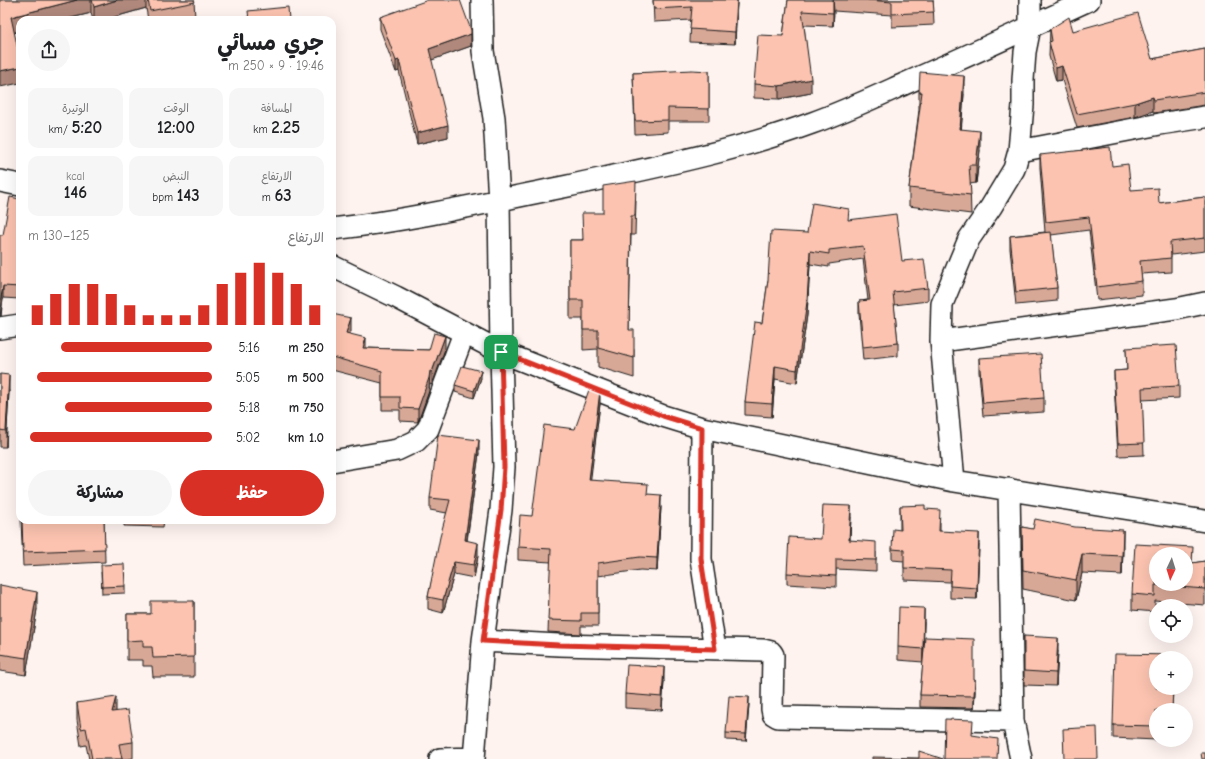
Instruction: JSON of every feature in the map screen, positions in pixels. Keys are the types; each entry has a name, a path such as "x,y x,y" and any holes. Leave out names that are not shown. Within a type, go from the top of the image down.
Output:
{"street":[{"path":"440,759 474,758 483,641 502,503 504,467 499,200 494,118 483,51 482,0"},
{"path":"954,481 941,341 942,304 968,238 991,207 1014,169 1019,151 1023,105 1024,52 1030,27 1030,0"},
{"path":"336,229 378,224 499,200 675,163 746,144 811,123 963,58 1089,0"},
{"path":"1019,151 1160,124 1205,117"},
{"path":"0,181 16,184"},
{"path":"336,268 396,297 501,352 656,413 702,428 954,481 1205,521"},
{"path":"941,341 1176,309 1205,303"},
{"path":"0,328 16,326"},
{"path":"336,460 397,450 416,441 428,429 464,333"},
{"path":"702,428 701,559 715,649"},
{"path":"1009,489 1014,721 1021,759"},
{"path":"483,641 559,645 763,650 771,652 773,655 772,709 773,714 778,717 1014,721"}],"building":[{"path":"0,0 77,0 11,17 16,40 16,68 0,71"},
{"path":"92,0 117,0 94,7"},
{"path":"148,0 194,0 195,2 150,11"},
{"path":"428,0 460,0 471,30 471,34 429,49 448,125 417,133 399,60 396,61 380,17"},
{"path":"653,0 737,0 735,32 690,29 692,7 654,9"},
{"path":"788,0 833,0 833,13 802,11 811,79 779,86 754,84 758,35 783,36"},
{"path":"868,0 933,0 934,12 892,14 892,2"},
{"path":"288,7 289,16 249,16 248,11"},
{"path":"1138,13 1152,59 1205,49 1205,92 1154,100 1153,97 1135,103 1077,114 1062,66 1056,68 1049,42 1052,41 1050,29 1069,17 1073,31"},
{"path":"692,70 709,71 709,109 668,108 668,120 635,121 633,73"},
{"path":"920,72 964,76 960,129 980,131 976,165 969,165 971,195 909,188 922,92 919,92"},
{"path":"1110,147 1112,166 1128,164 1131,190 1158,188 1159,203 1205,197 1205,238 1170,242 1171,258 1140,261 1142,281 1097,287 1089,217 1046,222 1040,155"},
{"path":"636,181 635,216 631,216 629,330 634,330 634,358 598,348 598,330 583,330 583,300 570,300 570,240 583,240 582,213 603,213 603,186"},
{"path":"10,197 16,198 16,287 3,286 0,304 0,235 3,235"},
{"path":"812,203 849,209 848,220 896,214 902,261 924,259 928,288 893,292 898,343 863,347 859,301 870,300 863,246 829,250 829,254 810,251 807,302 797,370 775,366 772,404 745,402 755,322 762,323 768,280 771,231 807,233"},
{"path":"1051,232 1057,288 1016,292 1010,236"},
{"path":"336,315 351,318 346,333 366,338 363,348 429,350 434,333 445,336 432,372 430,371 418,409 400,408 400,397 382,397 382,371 336,358"},
{"path":"1176,345 1179,386 1142,388 1144,443 1118,444 1114,371 1127,370 1126,348"},
{"path":"1041,354 1044,398 983,403 979,358"},
{"path":"462,366 481,371 474,391 455,385"},
{"path":"0,374 9,375 6,431 0,430"},
{"path":"590,387 600,391 589,480 648,484 647,494 661,495 657,558 640,557 598,563 598,613 581,613 581,621 548,620 551,549 518,547 520,515 532,516 544,425 575,429"},
{"path":"438,435 479,440 465,540 478,543 474,565 454,562 443,600 428,597 440,537 450,500 430,498"},
{"path":"823,505 851,506 849,540 876,542 876,560 836,559 836,576 787,573 789,537 821,539"},
{"path":"925,505 925,509 940,510 939,531 979,533 977,588 950,586 951,570 904,568 904,550 892,549 893,529 901,530 900,506"},
{"path":"1035,519 1075,527 1123,530 1122,556 1082,554 1076,580 1023,570 1022,527 1033,529"},
{"path":"22,524 104,524 105,549 23,552"},
{"path":"1135,544 1193,547 1149,547 1149,591 1155,591 1155,596 1132,594"},
{"path":"1205,561 1205,589 1193,588 1193,563"},
{"path":"124,564 125,586 102,587 101,565"},
{"path":"0,585 37,592 26,658 0,654"},
{"path":"151,601 194,601 194,657 153,658 152,647 143,647 143,640 127,641 127,614 151,614"},
{"path":"899,607 924,608 923,649 898,647"},
{"path":"1024,636 1058,638 1056,673 1024,671"},
{"path":"925,637 974,639 974,696 920,695"},
{"path":"1115,654 1149,655 1149,695 1173,695 1172,703 1149,703 1149,726 1113,725"},
{"path":"627,665 664,667 662,697 625,694"},
{"path":"729,696 749,697 746,734 726,733"},
{"path":"116,697 112,712 128,710 133,742 119,744 122,759 92,759 86,728 81,729 77,703"},
{"path":"945,719 973,720 972,735 998,739 997,759 944,759"},
{"path":"1097,727 1098,759 1064,759 1063,729"},
{"path":"919,751 943,759 872,759 872,757 919,758"},
{"path":"1201,753 1205,753 1205,759 1202,759"}],"route":[{"path":"501,352 663,416 702,428 701,559 715,649 559,645 483,641 501,510 504,467 501,352"}]}
